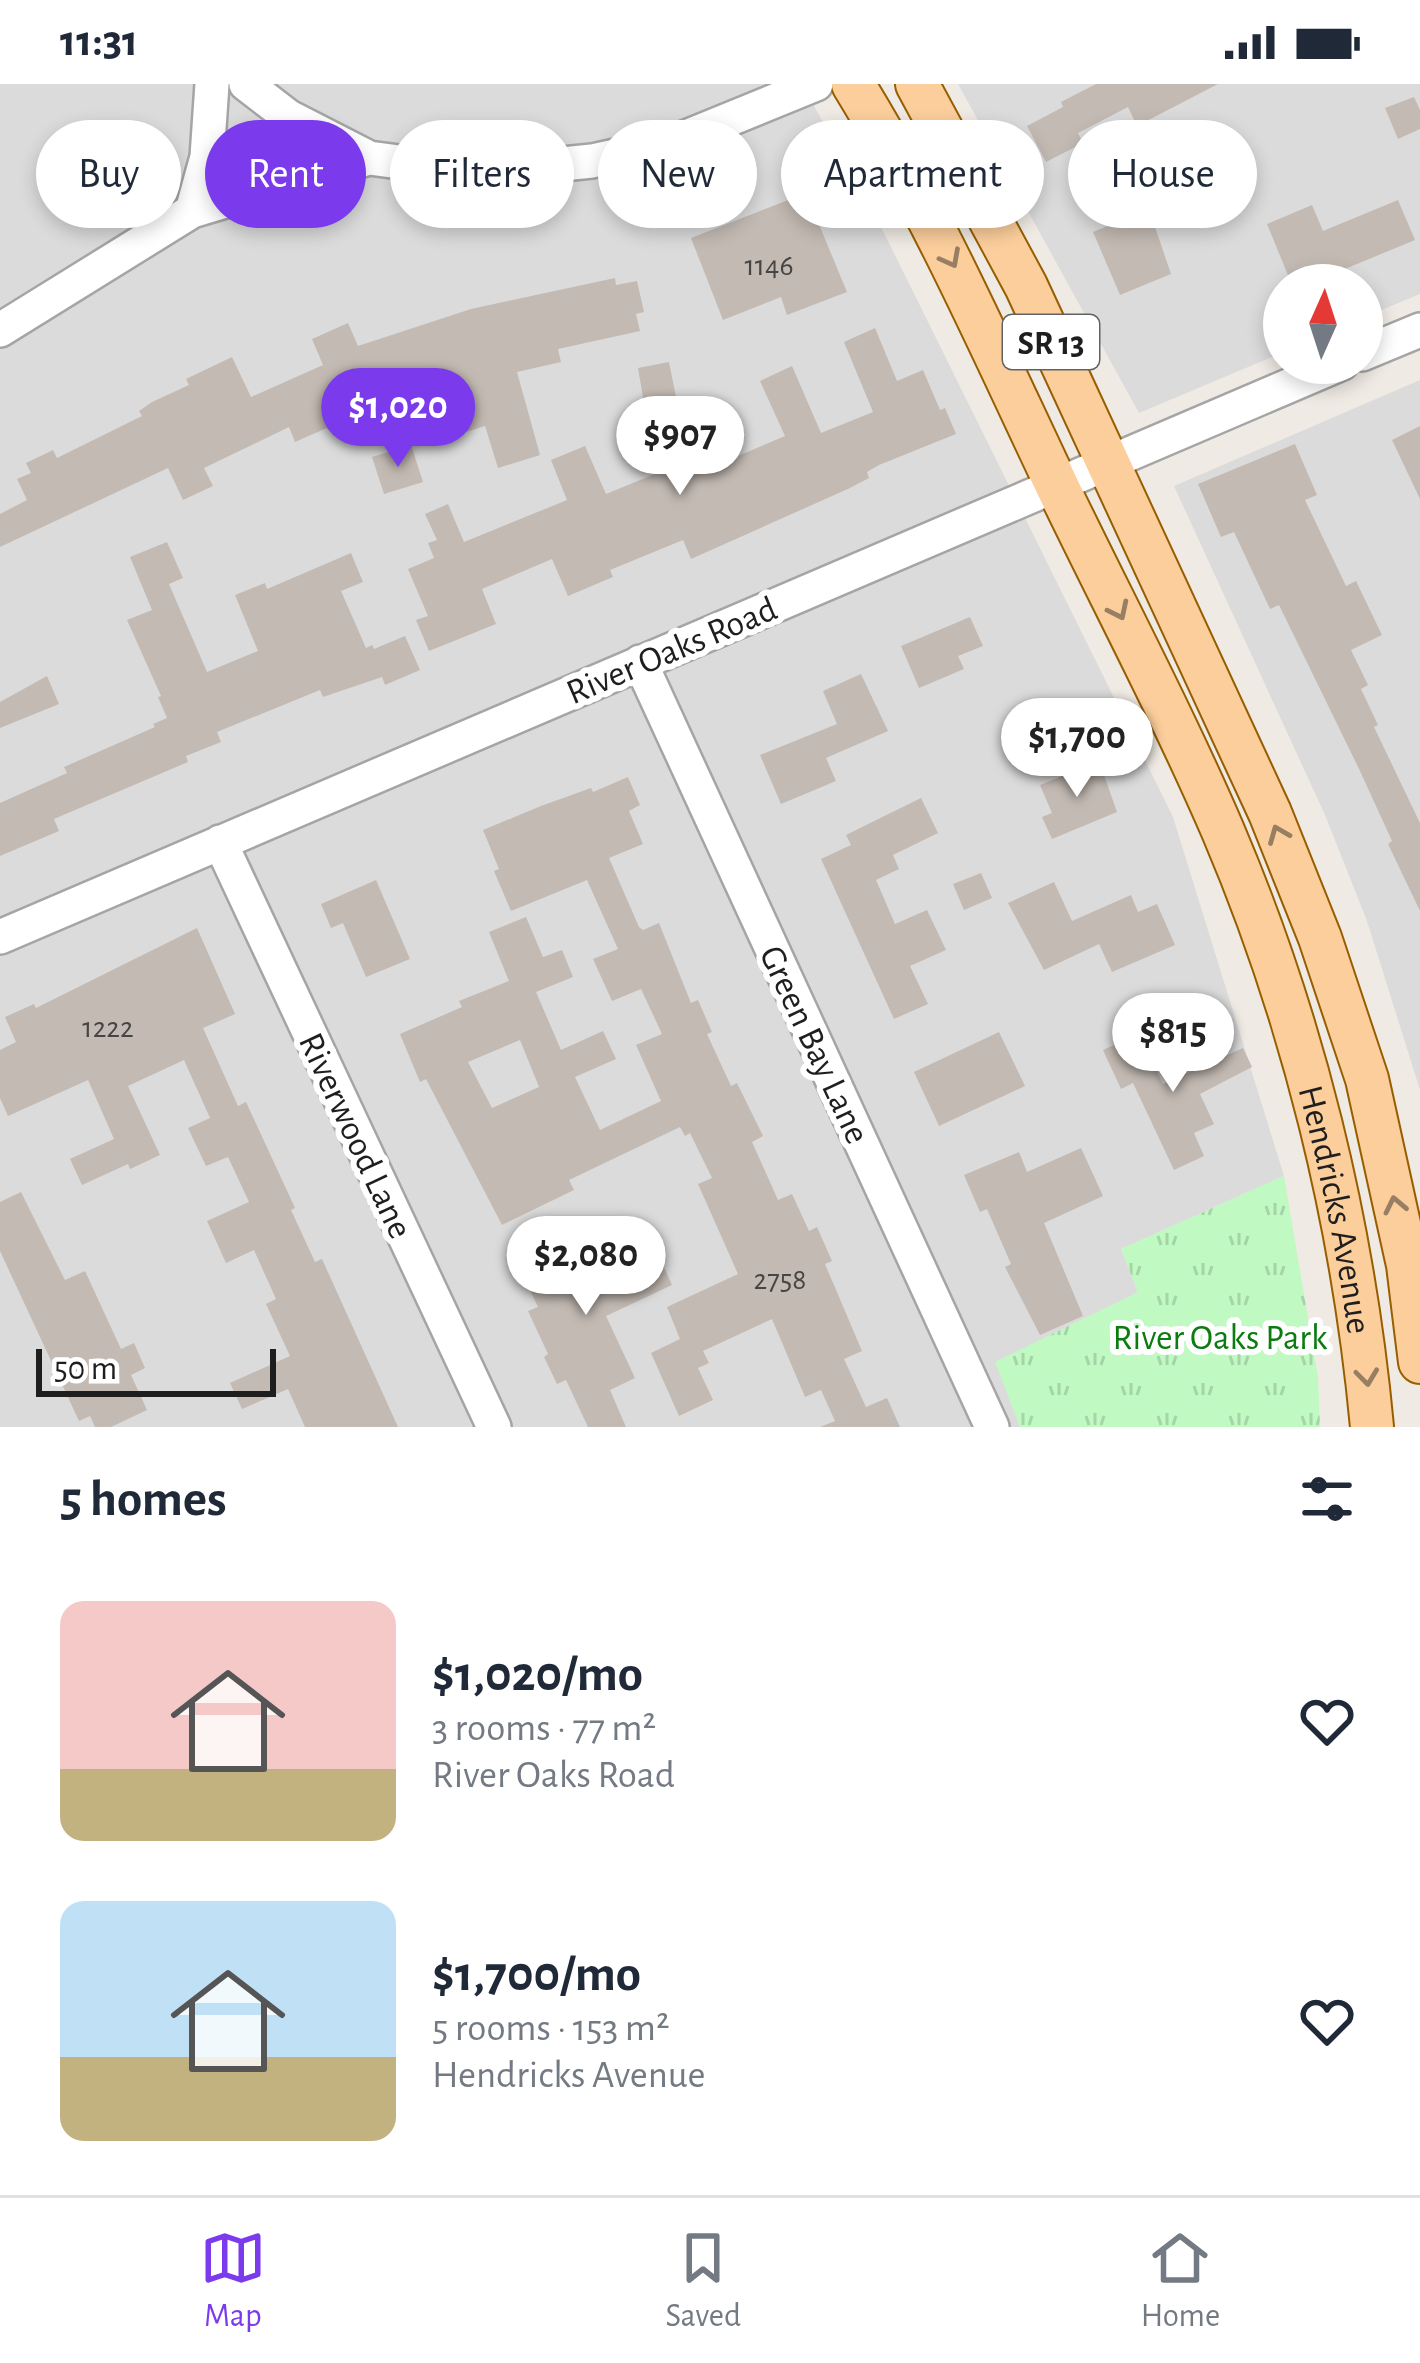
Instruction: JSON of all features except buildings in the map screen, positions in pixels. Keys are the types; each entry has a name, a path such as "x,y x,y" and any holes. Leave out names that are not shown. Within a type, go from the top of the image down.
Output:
{"main road":[{"name":"Hendricks Avenue","path":"853,84 974,302 1223,832 1274,965 1315,1101 1353,1274 1372,1427"},
{"name":"Hendricks Avenue","path":"916,84 1025,286 1270,813 1320,938 1367,1079 1408,1265 1420,1362"}],"street":[{"path":"192,211 207,157 212,84"},
{"path":"246,84 289,117 369,158 437,167 524,168 592,161 669,144 816,84"},
{"path":"0,330 192,211 369,158"},
{"path":"1383,345 1420,330"},
{"name":"River Oaks Road","path":"0,937 1293,384"},
{"name":"Green Bay Lane","path":"640,662 992,1427"},
{"name":"Riverwood Lane","path":"220,842 494,1427"}],"shaded area":[{"path":"0,84 802,84 822,120 781,120 781,228 881,228 885,235 1173,817 1284,1176 1121,1249 1138,1292 996,1362 1020,1427 0,1427"},
{"path":"958,84 1420,84 1420,294 1383,309 1383,264 1263,264 1263,361 1139,413 1037,228 1044,228 1044,120 978,120"},
{"path":"1420,380 1420,1090 1367,921 1325,815 1174,486"}],"green space":[{"name":"River Oaks Park","path":"1284,1176 1318,1377 1320,1427 1020,1427 995,1362 1138,1292 1121,1249"}]}
